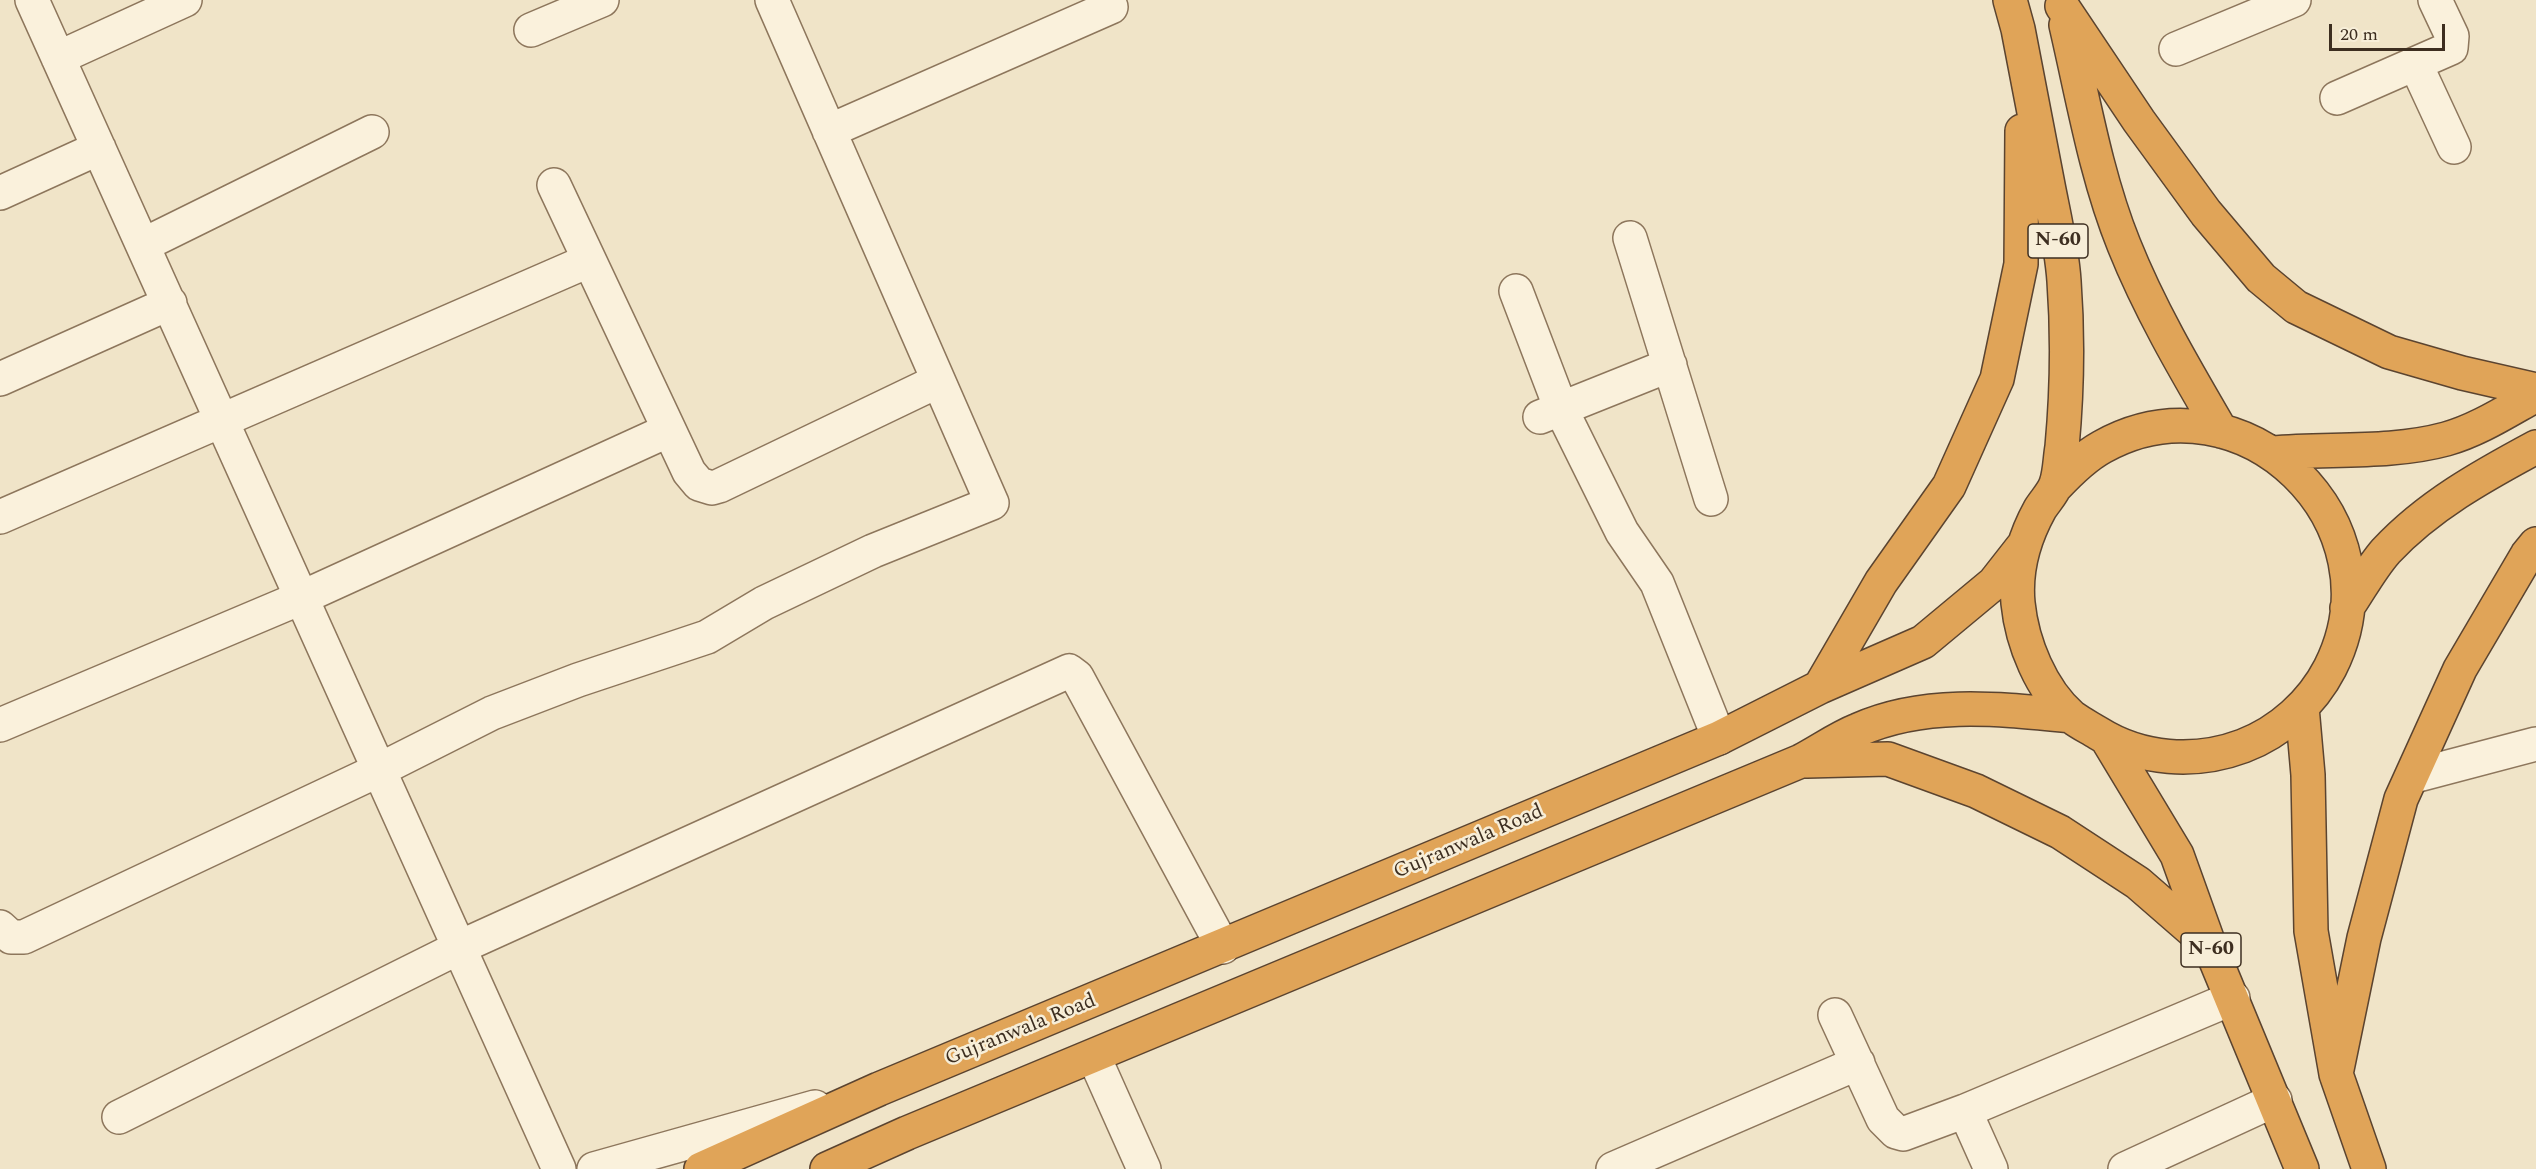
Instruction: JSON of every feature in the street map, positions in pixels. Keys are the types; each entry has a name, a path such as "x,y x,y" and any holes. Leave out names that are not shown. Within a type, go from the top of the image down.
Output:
{"highway":[{"path":"2062,3 2206,213 2261,278 2296,307 2389,352 2536,392"},
{"name":"N-60","path":"2062,3 2105,184 2124,245 2179,358 2221,431"},
{"path":"1820,687 1881,582 1949,486 1997,379 2021,264 2022,146 2014,15"},
{"name":"N-60","path":"2014,15 2064,280 2065,399 2056,486"},
{"path":"2272,453 2402,445 2445,439 2482,425 2536,392"},
{"path":"2170,428 2221,431 2256,443 2272,453 2311,487 2337,532 2348,582 2345,626 2325,678 2302,707 2287,721 2251,743 2210,755 2168,757 2136,750 2107,738 2071,716 2045,683 2031,657 2022,629 2018,601 2019,572 2032,523 2056,486 2078,464 2103,447 2131,435 2170,428"},
{"path":"2347,608 2385,553 2421,518 2477,478 2536,447"},
{"name":"Gujranwala Road","path":"701,1169 879,1089 1719,738 1820,687 1923,642 1994,583 2025,544"},
{"path":"2336,1074 2364,938 2401,799 2414,776 2460,669 2527,555 2536,544"},
{"path":"2302,707 2307,775 2311,931 2336,1074 2369,1169"},
{"path":"827,1169 907,1133 1802,761 1858,730 1903,715 1942,709 2007,710 2071,716"},
{"name":"N-60","path":"2107,738 2177,855 2209,944 2302,1169"},
{"path":"1802,761 1888,759 1976,791 2060,832 2109,864 2138,884 2209,944"}],"street":[{"path":"32,0 381,769 559,1169"},
{"path":"58,58 185,0"},
{"path":"531,30 602,0"},
{"path":"0,927 11,937 24,937 381,769 492,713 579,680 707,637 764,603 873,551 992,503 772,0"},
{"path":"2176,49 2294,0"},
{"path":"2337,98 2448,50 2453,44 2452,36 2435,0"},
{"path":"829,130 1111,7"},
{"path":"2416,65 2454,147"},
{"path":"143,245 372,132"},
{"path":"0,193 99,148"},
{"path":"554,185 667,431 693,479 712,488 938,381"},
{"path":"1630,238 1711,499"},
{"path":"0,517 588,261"},
{"path":"1516,291 1550,412 1622,532 1658,583 1719,738"},
{"path":"0,379 170,303"},
{"path":"1550,412 1670,365"},
{"path":"0,725 303,597 667,431"},
{"path":"119,1117 460,947 1069,671 1077,677 1223,947"},
{"path":"2414,776 2536,744"},
{"path":"1835,1015 1883,1119 1896,1132 1915,1131 2233,998"},
{"path":"1094,1057 1144,1169"},
{"path":"1614,1169 1857,1063"},
{"name":"Gujranwala Road","path":"594,1169 879,1089"},
{"path":"2125,1169 2275,1100"},
{"path":"1965,1111 1991,1169"},
{"path":"858,1169 907,1133"}]}
